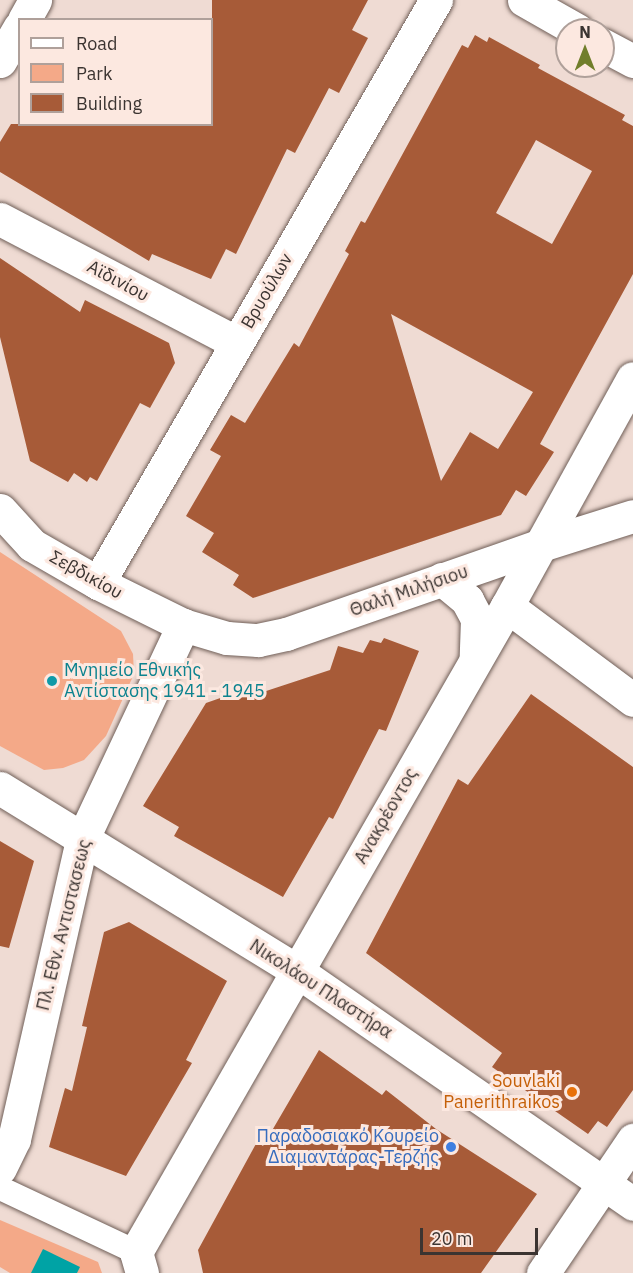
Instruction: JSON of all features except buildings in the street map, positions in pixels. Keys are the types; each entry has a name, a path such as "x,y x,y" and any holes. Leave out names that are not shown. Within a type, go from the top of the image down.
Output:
{"street":[{"path":"25,18 35,0"},
{"name":"Βρυούλων","path":"98,583 436,0"},
{"path":"524,0 556,18"},
{"path":"0,61 18,30"},
{"path":"615,51 633,61"},
{"name":"Αϊδινίου","path":"0,219 237,343"},
{"name":"Ανακρέοντος","path":"139,1263 297,971 507,606 633,378"},
{"name":"Σεβδικίου","path":"0,510 32,544 98,583 183,625"},
{"name":"Θαλή Μιλήσιου","path":"183,625 227,638 258,640 286,634 541,544 633,516"},
{"path":"442,579 467,600 477,619 476,657"},
{"path":"507,606 633,700"},
{"name":"Πλ. Εθν. Αντιστασεως","path":"0,1168 14,1139 82,840 183,625"},
{"name":"Νικολάου Πλαστήρα","path":"0,788 297,971 633,1204"},
{"path":"543,1273 633,1140"},
{"path":"0,1188 139,1263"}],"green space":[{"path":"0,552 121,631 133,654 134,674 106,736 84,760 63,768 44,770 0,746"},
{"path":"0,1220 98,1262 102,1273 10,1273 0,1267"}],"water":[{"path":"43,1249 80,1267 77,1273 31,1273"}],"place":[{"name":"Μνημείο Εθνικής Αντίστασης 1941 - 1945","path":"52,681"},
{"name":"Souvlaki Panerithraikos","path":"572,1092"},
{"name":"Παραδοσιακό Κουρείο Διαμαντάρας-Τερζής","path":"451,1147"}]}
